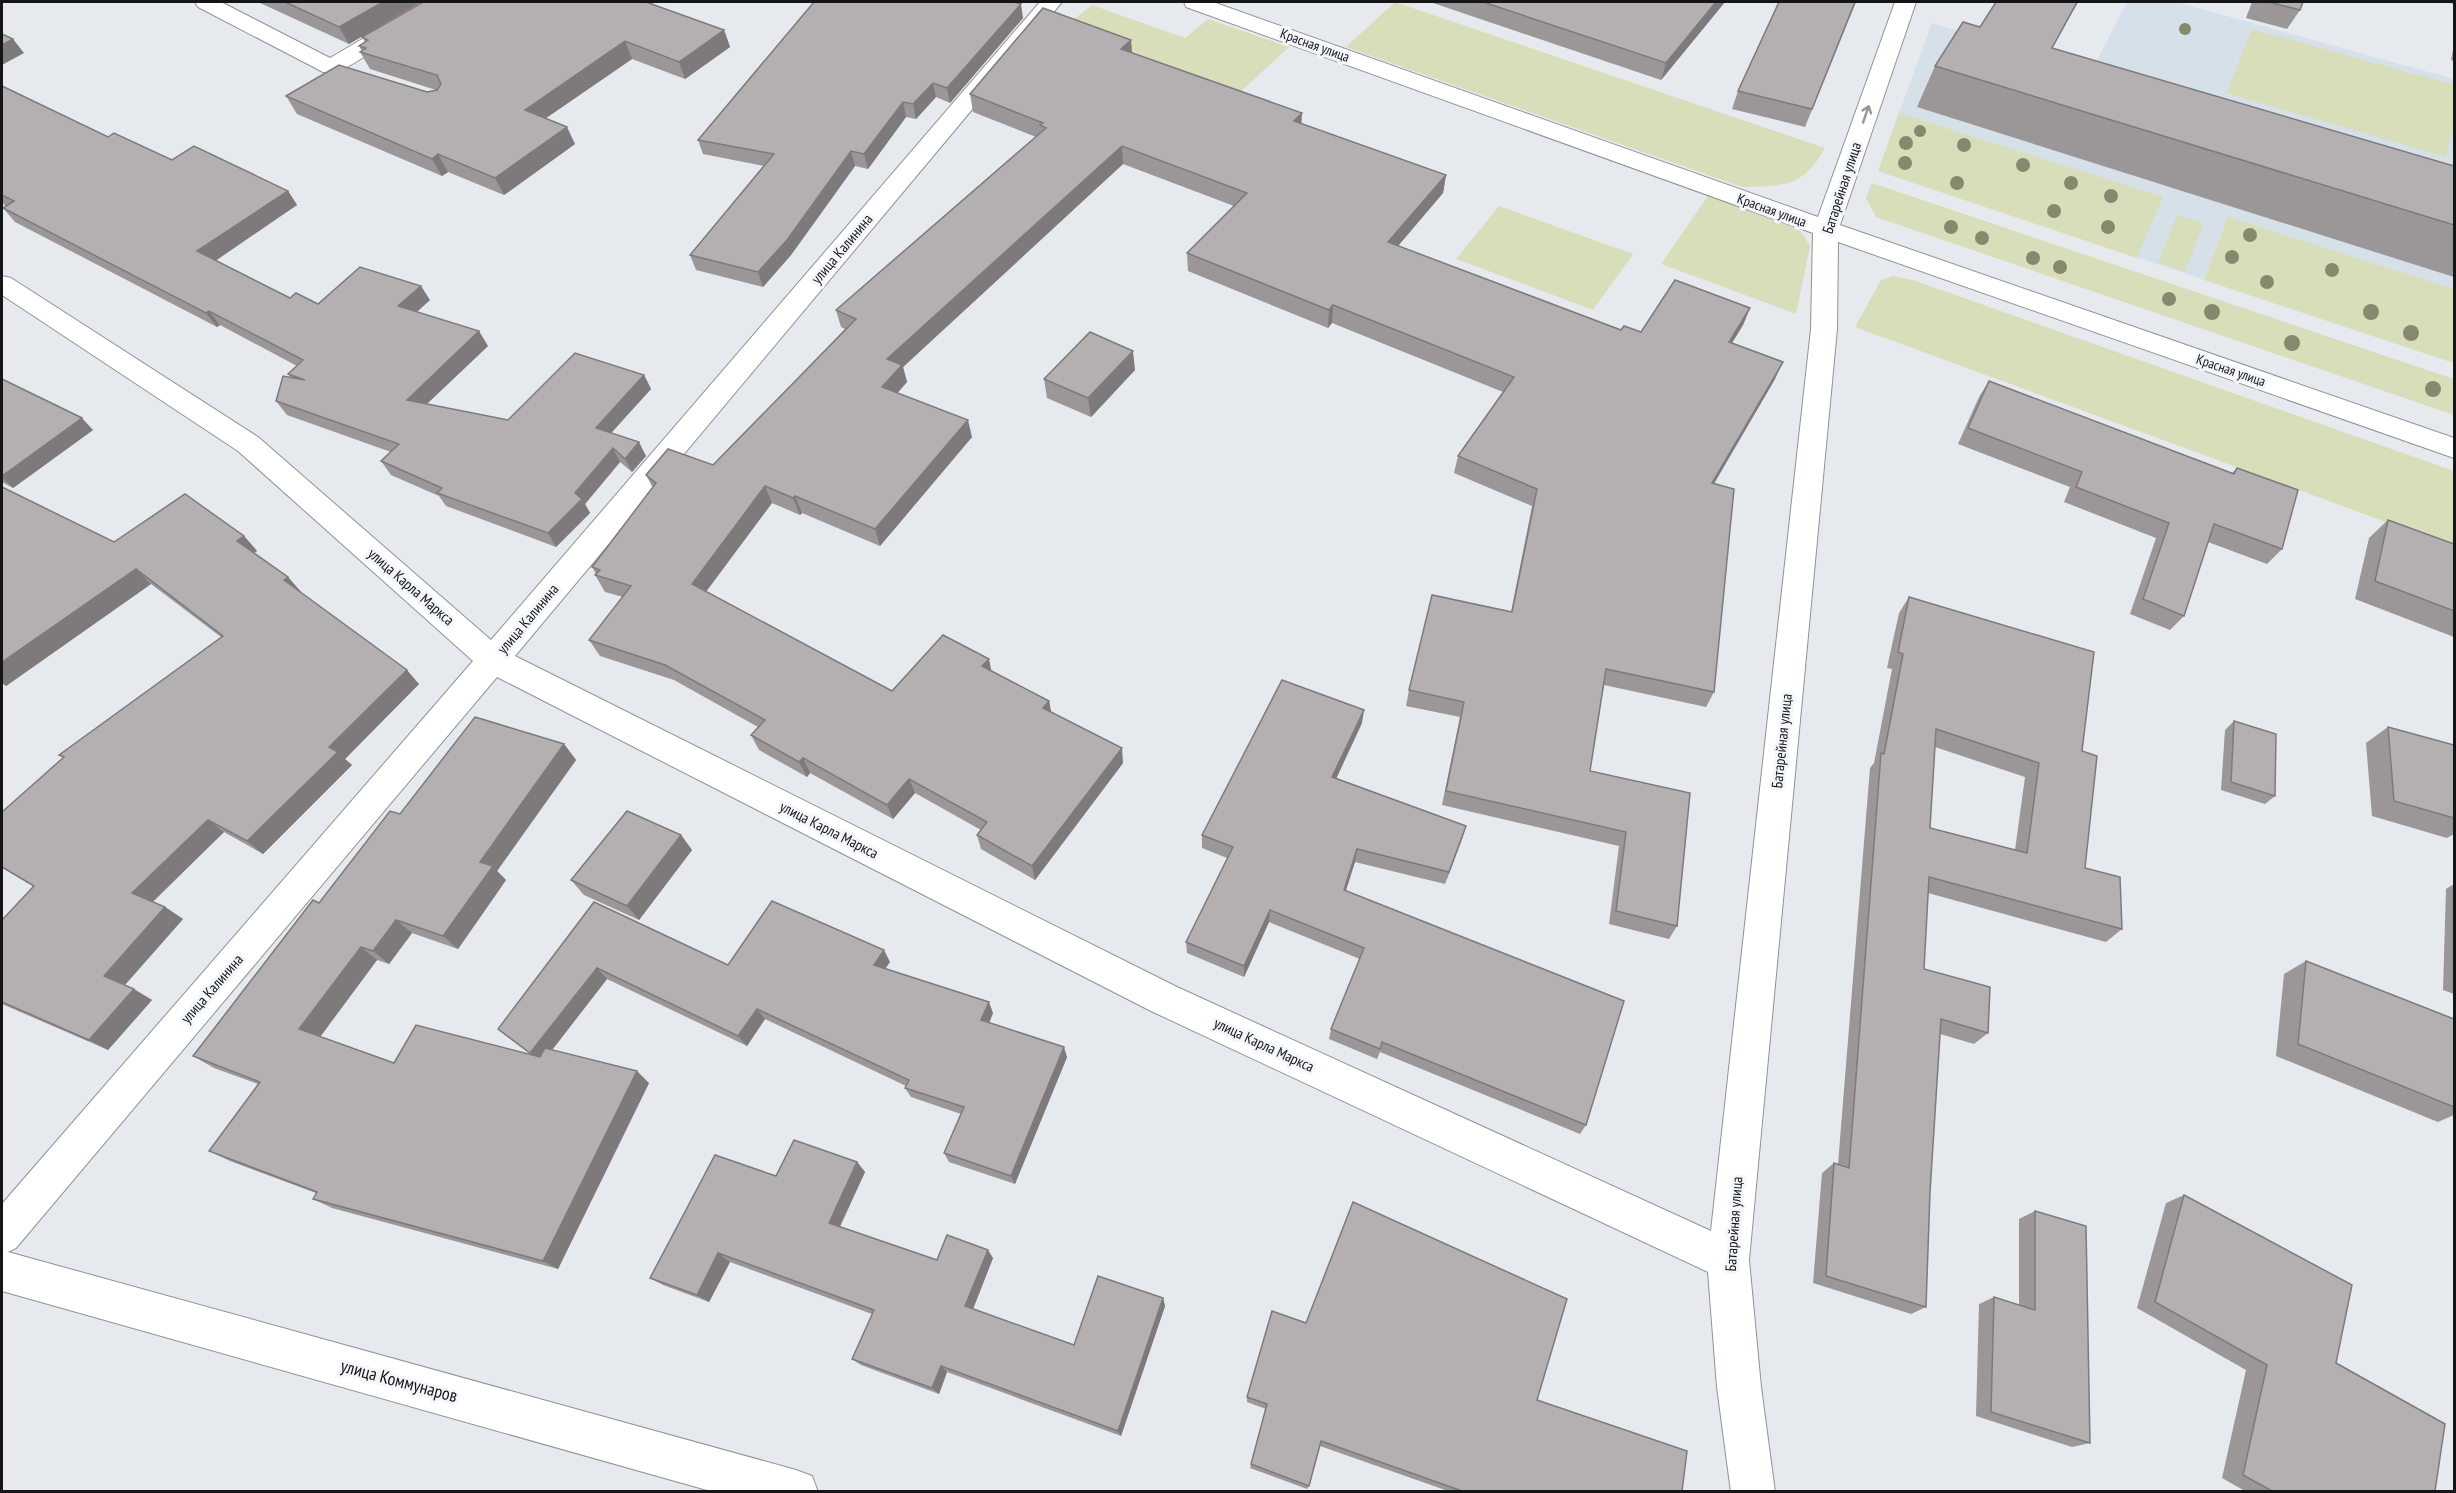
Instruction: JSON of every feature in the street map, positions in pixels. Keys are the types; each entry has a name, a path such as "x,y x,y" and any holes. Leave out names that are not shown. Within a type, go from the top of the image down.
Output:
{"street":[{"path":"206,2 332,67 363,77"},
{"path":"332,67 439,2"},
{"name":"улица Калинина","path":"2,1234 1051,2"},
{"name":"Красная улица","path":"1194,2 1826,229 2454,448"},
{"name":"Батарейная улица","path":"1755,1487 1739,1387 1728,1260 1824,329 1826,229 1906,2"},
{"name":"улица Карла Маркса","path":"2,284 248,444 493,660 1164,999 1728,1260"},
{"name":"улица Коммунаров","path":"2,1271 796,1491"}],"shaded area":[{"path":"2127,2 2176,2 2454,79 2454,363 1878,171 1932,23 2092,70"}],"green space":[{"path":"1395,2 1825,148 1809,170 1791,182 1781,185 1742,187 1346,47"},
{"path":"1092,5 1185,38 1208,19 1289,47 1238,94 1060,30"},
{"path":"2252,29 2454,85 2454,125 2446,157 2226,93"},
{"path":"1899,113 2163,197 2137,258 1878,171"},
{"path":"1872,183 2454,379 2454,415 1876,217 1866,198"},
{"path":"1708,196 1798,229 1805,237 1810,247 1796,314 1661,264"},
{"path":"1499,206 1633,254 1593,310 1456,259"},
{"path":"2177,215 2204,223 2185,272 2158,263"},
{"path":"2228,217 2454,289 2454,363 2204,280"},
{"path":"1893,276 1913,280 2454,471 2454,547 1855,327 1881,280"}],"building":[{"path":"285,2 383,2 339,27"},
{"path":"423,2 646,2 724,30 679,62 625,41 525,110 567,127 495,178 438,154 432,159 286,96 339,65 427,92 437,90 441,84 437,75 360,52 366,48 359,46 368,40 362,37"},
{"path":"814,2 1014,2 1021,4 947,88 933,83 913,104 903,102 864,154 851,151 787,240 758,272 690,255 774,154 698,140"},
{"path":"1483,2 1716,2 1666,63"},
{"path":"1779,2 1855,2 1812,109 1738,91"},
{"path":"1996,2 2077,2 2052,48 2454,166 2454,225 1935,66 1963,22 1980,27"},
{"path":"2269,2 2303,2 2300,10"},
{"path":"1043,8 1131,40 1121,49 1302,113 1294,121 1446,175 1388,242 1621,330 1624,326 1641,332 1675,280 1750,308 1729,342 1783,362 1712,483 1734,489 1714,692 1606,669 1590,771 1690,793 1677,926 1616,911 1626,832 1446,791 1464,702 1409,690 1432,595 1512,612 1537,489 1458,456 1514,377 1333,305 1329,310 1187,253 1247,193 1122,146 887,359 902,365 882,387 968,420 875,529 765,486 692,584 892,691 943,635 989,659 982,666 1049,701 1043,708 1122,748 1032,866 977,835 987,822 909,779 887,805 803,758 799,762 751,735 765,720 665,665 589,640 631,586 595,575 600,570 592,567 656,483 646,475 668,449 713,465 856,319 836,310 1046,128 1040,125 1043,123 970,94"},
{"path":"2,34 13,39 2,45"},
{"path":"2,86 108,137 114,133 172,160 194,146 288,191 197,251 290,298 296,293 318,304 360,267 421,286 398,306 479,331 407,400 508,420 575,353 644,375 596,428 639,442 625,459 613,448 575,493 582,499 548,533 437,493 442,488 381,461 399,444 276,401 283,376 305,380 288,374 303,360 209,311 206,313 3,208 14,201 2,195"},
{"path":"1090,332 1133,351 1088,398 1044,379"},
{"path":"2,379 82,418 2,476"},
{"path":"1989,381 2234,474 2237,468 2298,490 2282,549 2214,524 2184,616 2143,599 2169,523 2076,487 2082,472 1968,428"},
{"path":"2,487 114,542 185,494 244,536 237,541 288,577 284,580 407,670 329,747 338,752 247,841 208,820 132,893 165,907 104,976 134,989 89,1040 2,1002 2,920 34,886 2,867 2,812 64,757 59,755 223,636 136,569 2,662"},
{"path":"2388,520 2454,544 2454,611 2375,581"},
{"path":"1909,597 2094,652 2082,751 2097,756 2085,868 2120,877 2122,929 1929,877 1924,969 1990,987 1988,1033 1941,1019 1930,1192 1926,1307 1826,1276 1834,1163 1849,1168 1881,753 1884,754 1903,654 1898,652","holes":["1936,729 2039,763 2027,853 1930,828"]},
{"path":"1282,680 1364,710 1332,777 1466,826 1449,872 1357,849 1344,890 1624,1001 1586,1125 1382,1042 1380,1049 1331,1029 1364,948 1270,910 1244,966 1186,942 1233,847 1202,835"},
{"path":"475,717 564,744 480,862 493,866 443,936 396,920 373,951 361,947 299,1029 394,1063 416,1025 540,1057 545,1048 637,1071 543,1261 313,1199 317,1192 209,1151 260,1082 193,1056 313,900 319,903 390,811 400,814"},
{"path":"2234,721 2276,734 2275,796 2231,782"},
{"path":"2388,727 2454,745 2454,818 2394,801"},
{"path":"627,811 681,835 627,906 571,880"},
{"path":"772,901 884,950 874,965 989,1002 981,1020 1064,1047 1011,1176 944,1153 964,1107 905,1088 909,1080 757,1009 738,1036 597,968 530,1053 498,1029 594,902 728,965"},
{"path":"2306,961 2454,1019 2454,1107 2298,1044"},
{"path":"794,1140 857,1162 829,1223 937,1260 947,1235 988,1250 965,1306 1074,1345 1098,1276 1163,1298 1118,1431 941,1366 932,1388 852,1359 874,1310 718,1253 697,1295 650,1278 715,1155 776,1176"},
{"path":"2184,1195 2352,1285 2336,1363 2445,1424 2435,1491 2272,1491 2243,1475 2267,1365 2155,1302"},
{"path":"1353,1202 1567,1299 1537,1400 1687,1451 1682,1491 1462,1491 1321,1441 1309,1486 1251,1464 1267,1404 1247,1397 1272,1311 1306,1323"},
{"path":"2035,1211 2086,1226 2090,1443 1991,1412 1994,1297 2035,1310"}]}
